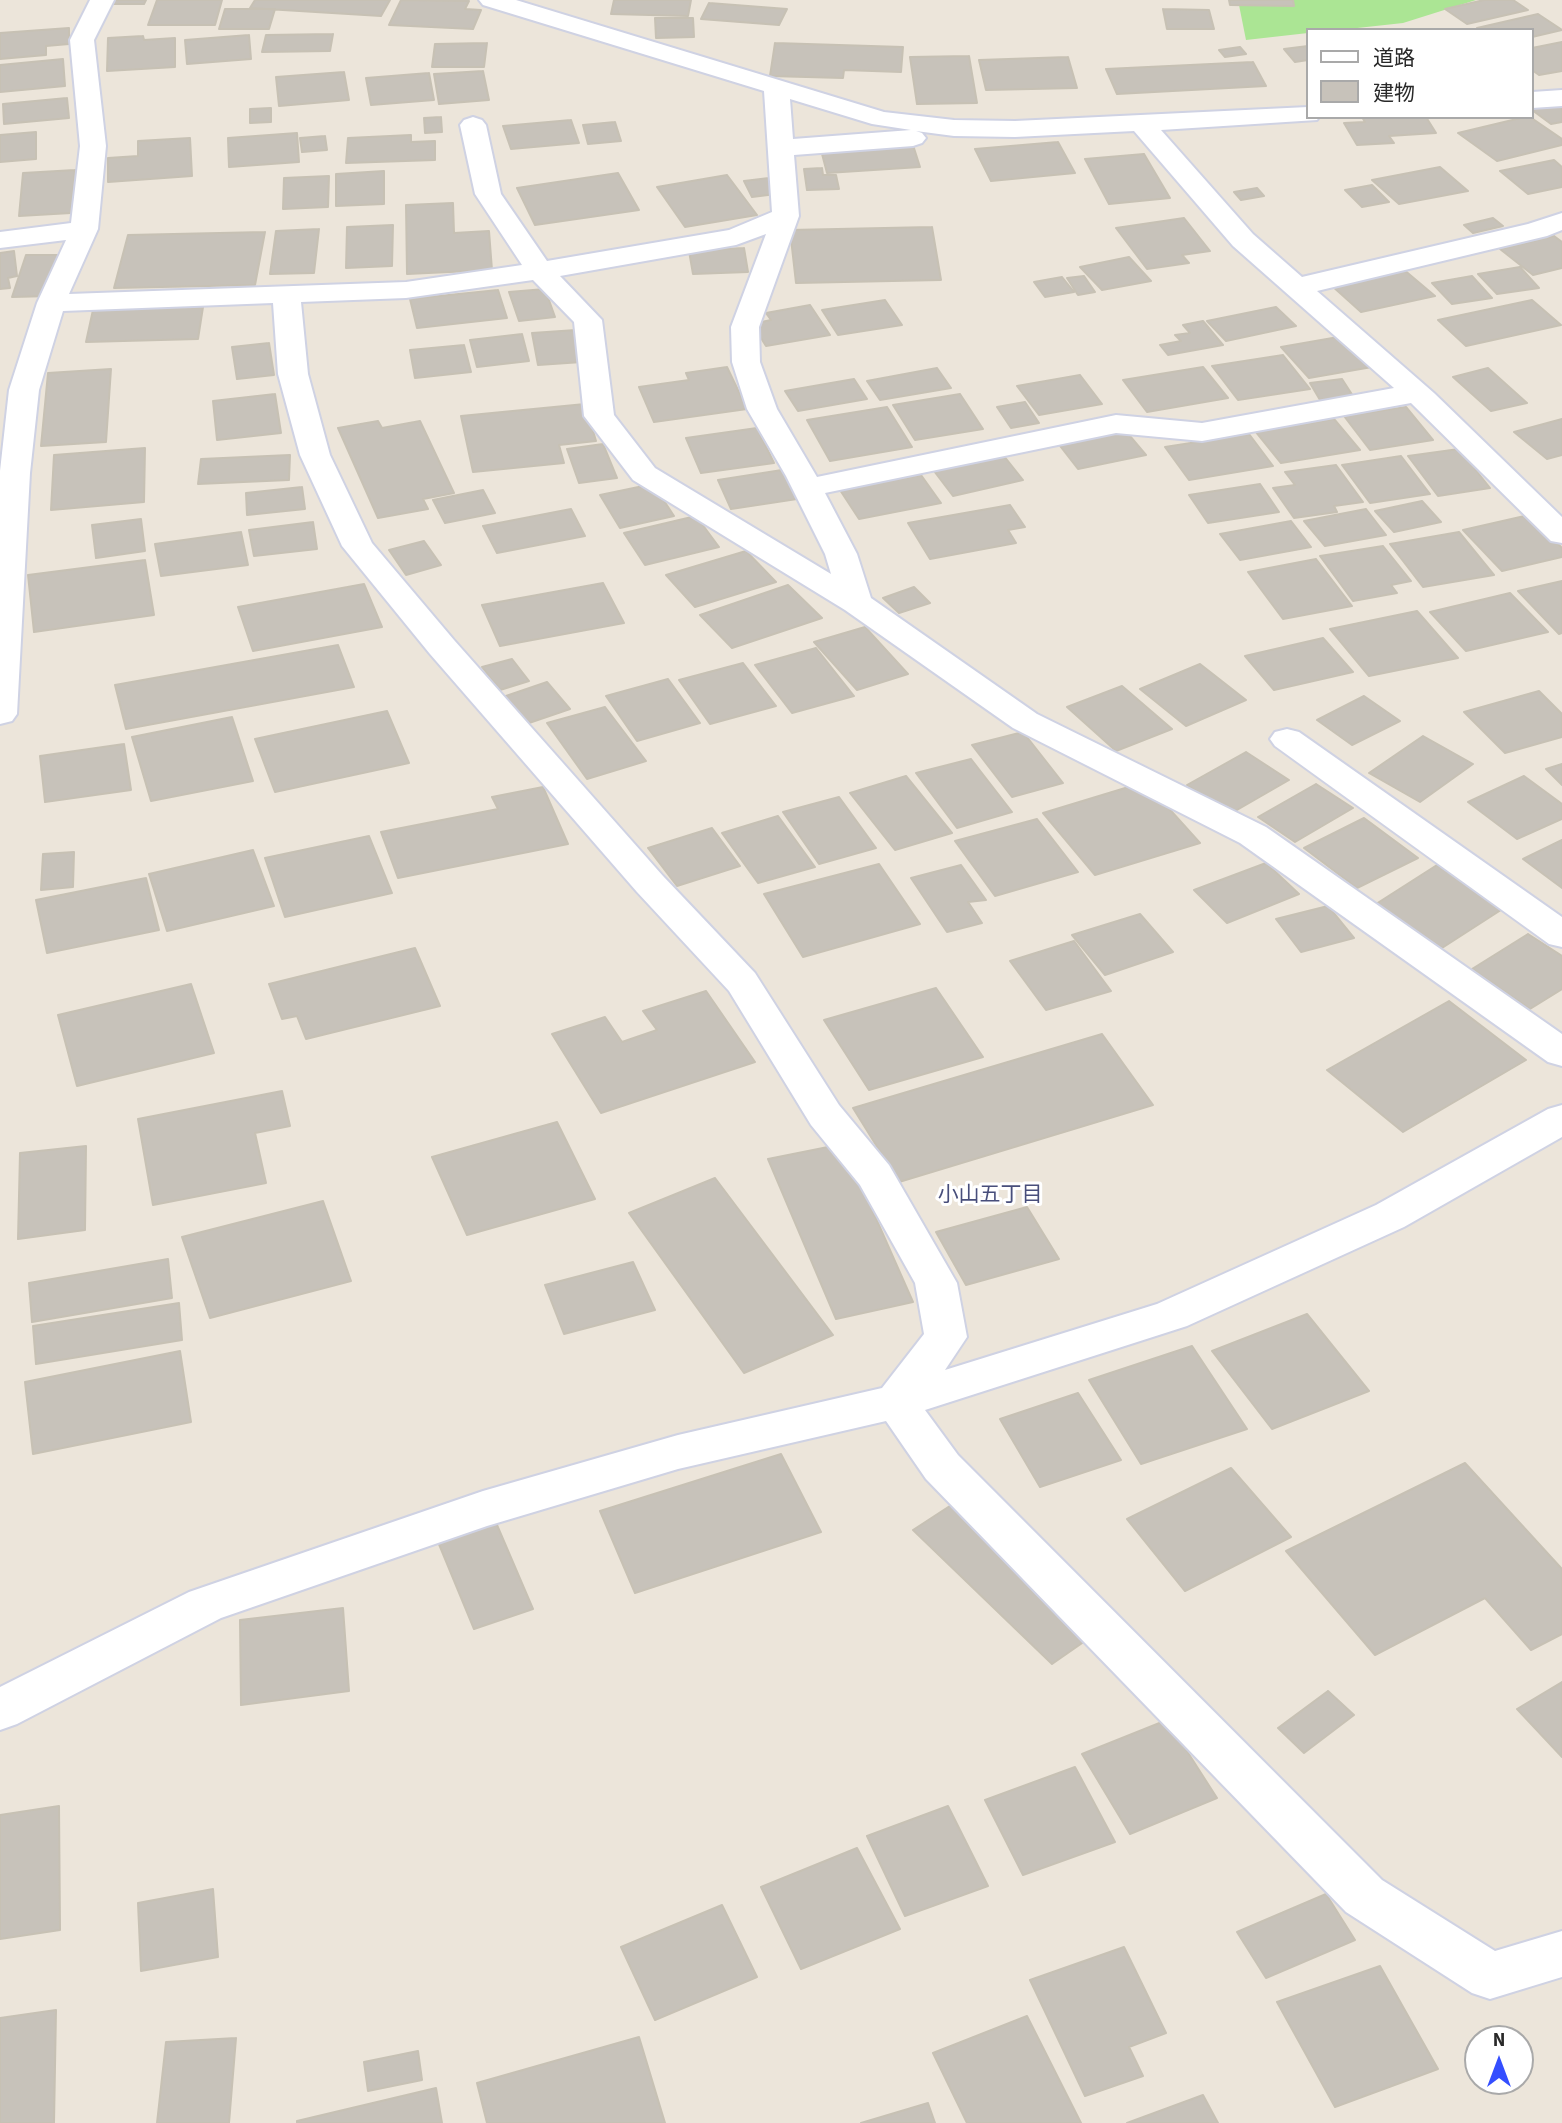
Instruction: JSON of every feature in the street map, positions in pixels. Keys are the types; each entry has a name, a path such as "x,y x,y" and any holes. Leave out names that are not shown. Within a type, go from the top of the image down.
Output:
{"street":[{"path":"0,714 15,473 24,390 51,303 84,229 93,146 82,40 102,0"},
{"path":"491,0 881,119 954,128 1015,130"},
{"path":"776,88 786,216 745,327 746,362 762,408 841,554 856,603"},
{"path":"1534,100 1562,98"},
{"path":"779,148 1015,130 1306,115"},
{"path":"1141,123 1243,240 1417,393 1562,534"},
{"path":"473,125 488,194 540,271 588,320 599,416 644,474 856,603 1025,721 1253,835 1562,1053"},
{"path":"51,303 406,290 540,271 736,237 786,216"},
{"path":"1297,287 1537,230 1562,221"},
{"path":"0,240 84,229"},
{"path":"286,294 293,374 315,455 358,546 442,648 650,884 742,982 825,1115 875,1175 936,1283 946,1337 896,1402"},
{"path":"807,488 1116,424 1202,432 1417,393"},
{"path":"1287,739 1562,935"},
{"path":"0,1710 205,1605 394,1539 483,1509 678,1452 896,1402 1171,1315 1390,1216 1562,1119"},
{"path":"896,1402 942,1466 1364,1896 1490,1976 1562,1954"}],"green space":[{"path":"1238,0 1476,0 1403,23 1357,28 1306,28 1306,33 1246,40"}],"building":[{"path":"114,0 146,0 144,4 113,4"},
{"path":"157,0 222,0 215,25 148,25"},
{"path":"255,0 390,0 381,16 250,8"},
{"path":"401,0 469,1 465,9 481,10 473,29 389,25"},
{"path":"614,0 691,0 688,16 611,14"},
{"path":"1229,0 1293,0 1294,6 1230,5"},
{"path":"1484,0 1513,0 1528,10 1467,24 1445,9"},
{"path":"709,3 787,9 779,25 701,19"},
{"path":"225,9 275,9 269,29 219,29"},
{"path":"1163,9 1209,10 1214,29 1167,29"},
{"path":"1538,14 1562,30 1534,37 1534,28 1477,28"},
{"path":"655,18 693,18 694,37 656,38"},
{"path":"69,28 69,44 46,46 46,55 0,59 0,33"},
{"path":"333,34 330,51 262,52 266,35"},
{"path":"249,35 251,59 187,64 185,40"},
{"path":"143,36 144,40 175,38 175,67 107,71 108,38"},
{"path":"1562,42 1562,71 1539,75 1534,71 1534,48"},
{"path":"487,43 484,67 432,67 435,44"},
{"path":"775,43 903,47 901,72 844,70 843,78 770,76"},
{"path":"1306,46 1306,60 1295,62 1284,49"},
{"path":"1240,47 1246,54 1225,57 1219,50"},
{"path":"969,56 977,103 917,104 910,57"},
{"path":"1068,57 1077,88 986,90 979,60"},
{"path":"63,59 65,86 0,92 0,65"},
{"path":"1253,62 1266,86 1117,94 1106,69"},
{"path":"483,71 489,100 439,104 434,74"},
{"path":"344,72 349,100 279,106 276,77"},
{"path":"429,73 434,100 371,105 366,78"},
{"path":"67,98 69,118 4,124 3,104"},
{"path":"1562,104 1562,122 1551,124 1534,110"},
{"path":"271,108 271,122 250,123 250,109"},
{"path":"441,117 442,132 425,133 424,118"},
{"path":"1363,119 1427,119 1436,133 1389,136 1394,143 1357,145 1344,123 1365,122"},
{"path":"1517,119 1533,119 1562,139 1562,145 1497,161 1458,133"},
{"path":"571,120 579,143 511,149 503,126"},
{"path":"615,122 621,141 588,144 583,125"},
{"path":"36,132 36,159 0,162 0,135"},
{"path":"297,133 299,162 229,167 228,138"},
{"path":"411,135 411,142 435,141 435,160 346,163 348,138"},
{"path":"325,136 327,150 302,152 300,138"},
{"path":"190,138 192,176 108,182 108,158 138,156 138,141"},
{"path":"1058,142 1075,173 991,181 975,149"},
{"path":"913,145 920,167 827,173 821,150"},
{"path":"1144,154 1170,198 1109,204 1085,159"},
{"path":"1554,160 1562,167 1562,187 1528,194 1500,171"},
{"path":"1440,167 1468,191 1399,204 1372,180"},
{"path":"822,168 823,175 836,175 839,189 807,190 804,169"},
{"path":"75,170 71,213 19,216 23,173"},
{"path":"384,171 384,204 336,206 336,174"},
{"path":"618,173 639,210 535,225 517,188"},
{"path":"727,175 757,215 685,227 657,187"},
{"path":"329,176 328,207 283,209 284,178"},
{"path":"769,178 776,194 752,197 744,181"},
{"path":"1372,185 1389,202 1362,207 1345,190"},
{"path":"1257,188 1264,196 1241,200 1234,192"},
{"path":"453,203 454,233 489,231 492,270 407,274 406,205"},
{"path":"1184,218 1210,251 1182,255 1189,263 1147,269 1116,228"},
{"path":"1493,218 1503,226 1473,233 1464,225"},
{"path":"393,225 392,266 346,268 347,227"},
{"path":"932,227 941,280 796,283 790,230"},
{"path":"319,229 314,273 270,274 276,231"},
{"path":"265,232 255,285 114,288 128,235"},
{"path":"1554,236 1562,242 1562,268 1533,275 1500,249"},
{"path":"744,248 748,272 693,274 689,251"},
{"path":"14,251 17,276 8,278 10,288 0,289 0,253"},
{"path":"26,255 65,255 51,296 12,297"},
{"path":"1129,257 1151,281 1102,290 1080,267"},
{"path":"1520,267 1539,288 1497,294 1478,274"},
{"path":"1403,269 1435,296 1361,312 1331,285"},
{"path":"1084,276 1095,292 1078,295 1067,278"},
{"path":"1472,276 1492,298 1452,304 1432,283"},
{"path":"1062,277 1074,292 1045,297 1034,282"},
{"path":"545,289 555,317 519,321 509,292"},
{"path":"498,290 507,318 417,328 410,299"},
{"path":"885,300 902,325 838,335 822,310"},
{"path":"1532,300 1561,325 1466,346 1438,320"},
{"path":"810,305 830,335 766,346 752,324 771,320 766,313"},
{"path":"203,307 198,339 86,342 93,310"},
{"path":"1276,307 1296,326 1226,341 1207,321"},
{"path":"1203,321 1223,345 1168,355 1160,345 1181,341 1175,335 1190,333 1183,325"},
{"path":"576,330 582,362 538,365 532,333"},
{"path":"522,334 529,361 477,367 470,340"},
{"path":"1344,336 1372,367 1309,378 1281,347"},
{"path":"269,343 274,375 237,379 232,347"},
{"path":"464,345 471,372 415,378 410,350"},
{"path":"1283,355 1310,389 1238,400 1212,366"},
{"path":"727,367 747,409 654,422 639,387 689,380 686,373"},
{"path":"1203,367 1228,398 1147,412 1123,380"},
{"path":"937,368 951,388 880,400 867,381"},
{"path":"1488,368 1527,403 1491,411 1453,377"},
{"path":"111,369 106,442 41,446 48,373"},
{"path":"1080,375 1102,404 1039,415 1017,386"},
{"path":"854,379 867,399 798,411 785,391"},
{"path":"1342,379 1353,396 1320,400 1310,383"},
{"path":"275,394 281,433 217,440 213,401"},
{"path":"960,394 983,429 915,440 893,405"},
{"path":"1025,402 1039,423 1011,428 997,407"},
{"path":"585,404 596,441 559,445 564,463 473,472 461,416"},
{"path":"887,407 912,447 830,461 807,420"},
{"path":"1406,407 1433,440 1370,450 1344,416"},
{"path":"1334,419 1360,450 1281,463 1256,432"},
{"path":"1562,419 1562,455 1547,459 1514,432"},
{"path":"378,421 382,428 420,421 454,493 423,499 428,509 378,518 338,428"},
{"path":"757,428 774,463 701,473 686,438"},
{"path":"1124,429 1146,455 1078,469 1057,442"},
{"path":"1249,434 1273,466 1189,480 1165,447"},
{"path":"603,444 617,478 579,483 567,449"},
{"path":"145,448 144,502 51,510 54,455"},
{"path":"1459,449 1490,488 1438,496 1408,456"},
{"path":"1000,451 1023,480 953,496 931,467"},
{"path":"290,455 289,480 198,484 201,459"},
{"path":"1401,456 1430,494 1370,503 1342,465"},
{"path":"1336,465 1363,502 1334,506 1337,512 1294,518 1273,488 1295,485 1285,472"},
{"path":"782,470 797,499 731,509 718,480"},
{"path":"921,475 941,503 859,519 840,490"},
{"path":"653,484 674,516 620,528 600,495"},
{"path":"1260,484 1279,512 1208,523 1189,495"},
{"path":"302,487 305,509 247,515 246,493"},
{"path":"483,490 495,513 445,523 433,500"},
{"path":"1422,501 1441,522 1394,532 1375,511"},
{"path":"1010,505 1025,527 1008,530 1016,543 930,559 908,523"},
{"path":"571,509 585,536 497,553 483,526"},
{"path":"1366,509 1386,535 1325,546 1304,521"},
{"path":"1529,515 1562,548 1562,557 1502,571 1463,530"},
{"path":"696,516 719,547 645,565 624,533"},
{"path":"141,519 145,551 96,558 92,525"},
{"path":"1291,521 1311,547 1240,560 1220,534"},
{"path":"313,522 317,549 254,556 249,530"},
{"path":"241,532 248,565 161,576 155,544"},
{"path":"1459,532 1494,575 1423,587 1390,544"},
{"path":"424,541 441,565 406,575 389,550"},
{"path":"1383,546 1411,581 1391,585 1397,593 1353,601 1320,556"},
{"path":"746,551 776,582 695,607 666,575"},
{"path":"1316,559 1352,606 1283,619 1248,572"},
{"path":"145,560 154,615 34,632 28,575"},
{"path":"1562,581 1562,633 1559,634 1518,591"},
{"path":"603,583 624,623 500,646 482,605"},
{"path":"364,584 382,627 253,651 238,607"},
{"path":"788,585 822,618 732,648 700,615"},
{"path":"914,587 930,603 899,613 883,598"},
{"path":"1510,593 1548,632 1466,651 1430,612"},
{"path":"1417,611 1458,658 1369,676 1330,629"},
{"path":"865,627 908,674 857,690 814,642"},
{"path":"1323,638 1353,672 1274,690 1245,656"},
{"path":"338,645 354,687 126,729 115,685"},
{"path":"816,648 854,696 792,713 755,665"},
{"path":"512,659 529,681 500,690 482,667"},
{"path":"743,663 776,706 710,724 679,680"},
{"path":"1200,664 1246,700 1186,726 1140,689"},
{"path":"668,679 700,723 637,741 606,696"},
{"path":"547,682 570,709 526,724 503,697"},
{"path":"1122,686 1172,729 1116,751 1067,707"},
{"path":"1539,691 1562,714 1562,737 1505,753 1464,712"},
{"path":"1364,696 1400,721 1352,745 1317,720"},
{"path":"605,707 646,761 587,779 547,723"},
{"path":"387,711 409,763 275,792 255,739"},
{"path":"232,717 253,781 151,801 132,737"},
{"path":"1023,732 1063,783 1012,797 972,745"},
{"path":"1423,736 1473,764 1420,802 1369,773"},
{"path":"124,744 131,790 45,802 40,756"},
{"path":"1246,752 1289,780 1230,814 1187,785"},
{"path":"971,759 1012,812 957,828 916,773"},
{"path":"1562,764 1562,785 1546,769"},
{"path":"906,776 952,833 895,850 850,793"},
{"path":"1524,776 1562,804 1562,819 1517,839 1468,802"},
{"path":"1145,782 1200,843 1095,875 1043,813"},
{"path":"1316,784 1353,808 1295,842 1258,817"},
{"path":"543,787 568,844 398,878 381,832 498,809 492,797"},
{"path":"839,797 876,848 819,864 783,812"},
{"path":"778,816 815,867 758,883 722,833"},
{"path":"1364,818 1418,858 1357,888 1304,848"},
{"path":"1037,819 1078,872 995,896 955,841"},
{"path":"712,828 740,866 677,886 648,848"},
{"path":"369,836 392,893 285,917 265,858"},
{"path":"1562,840 1562,888 1523,859"},
{"path":"253,850 274,906 167,931 149,874"},
{"path":"74,852 73,887 41,890 43,854"},
{"path":"1266,863 1299,894 1227,923 1194,890"},
{"path":"879,864 920,924 803,957 764,894"},
{"path":"961,865 986,900 968,902 982,923 947,932 911,878"},
{"path":"1437,865 1504,908 1442,948 1376,904"},
{"path":"146,878 159,930 47,953 36,900"},
{"path":"1328,906 1354,938 1301,952 1276,919"},
{"path":"1140,914 1173,952 1105,975 1072,935"},
{"path":"1528,934 1562,956 1562,989 1530,1009 1472,969"},
{"path":"1074,941 1111,991 1046,1010 1010,961"},
{"path":"415,948 440,1006 306,1039 297,1016 282,1019 269,984"},
{"path":"191,984 214,1053 77,1086 58,1015"},
{"path":"936,988 983,1057 869,1090 824,1020"},
{"path":"706,991 755,1062 601,1113 552,1034 605,1017 622,1042 657,1030 643,1011"},
{"path":"1449,1001 1526,1060 1403,1132 1327,1070"},
{"path":"1102,1034 1153,1105 899,1182 853,1108"},
{"path":"282,1091 290,1126 255,1133 266,1183 153,1205 138,1119"},
{"path":"557,1122 595,1199 467,1235 432,1157"},
{"path":"843,1144 913,1302 836,1319 768,1159"},
{"path":"86,1146 85,1230 18,1239 20,1153"},
{"path":"715,1178 833,1335 744,1373 629,1213"},
{"path":"323,1201 351,1281 210,1318 182,1237"},
{"path":"1027,1207 1059,1259 966,1285 936,1232"},
{"path":"168,1259 172,1298 32,1322 29,1283"},
{"path":"633,1262 655,1310 564,1334 545,1285"},
{"path":"179,1303 182,1340 36,1364 33,1326"},
{"path":"1307,1314 1369,1391 1272,1429 1212,1351"},
{"path":"1192,1346 1247,1429 1141,1464 1089,1380"},
{"path":"180,1351 191,1422 33,1454 25,1382"},
{"path":"1078,1393 1121,1460 1040,1487 1000,1419"},
{"path":"781,1454 821,1532 635,1593 600,1511"},
{"path":"1465,1463 1562,1569 1562,1634 1531,1650 1485,1598 1375,1655 1286,1551"},
{"path":"1231,1468 1291,1537 1185,1591 1127,1519"},
{"path":"959,1500 1098,1632 1052,1664 913,1530"},
{"path":"494,1518 533,1609 474,1629 436,1537"},
{"path":"343,1608 349,1691 241,1705 240,1620"},
{"path":"1562,1682 1562,1757 1517,1709"},
{"path":"1328,1691 1354,1715 1304,1753 1278,1728"},
{"path":"1167,1720 1217,1798 1130,1834 1082,1754"},
{"path":"1075,1767 1115,1842 1023,1875 985,1800"},
{"path":"59,1806 60,1930 0,1939 0,1815"},
{"path":"948,1806 988,1886 905,1916 867,1836"},
{"path":"857,1848 900,1929 801,1969 761,1887"},
{"path":"213,1889 218,1957 141,1971 138,1903"},
{"path":"1326,1894 1355,1940 1266,1978 1237,1932"},
{"path":"722,1905 757,1977 655,2020 621,1947"},
{"path":"1124,1947 1166,2033 1129,2047 1143,2076 1085,2096 1030,1980"},
{"path":"1380,1966 1438,2069 1335,2107 1277,2002"},
{"path":"56,2010 54,2123 0,2123 0,2018"},
{"path":"1027,2016 1081,2123 967,2123 933,2053"},
{"path":"639,2037 665,2123 487,2123 477,2083"},
{"path":"236,2038 229,2123 157,2123 166,2042"},
{"path":"418,2051 422,2080 368,2091 364,2062"},
{"path":"436,2088 442,2123 297,2123 297,2121"},
{"path":"1203,2095 1218,2123 1127,2123"},
{"path":"928,2103 935,2123 861,2123"}],"district":[{"name":"小山五丁目","path":"990,1196"}]}
